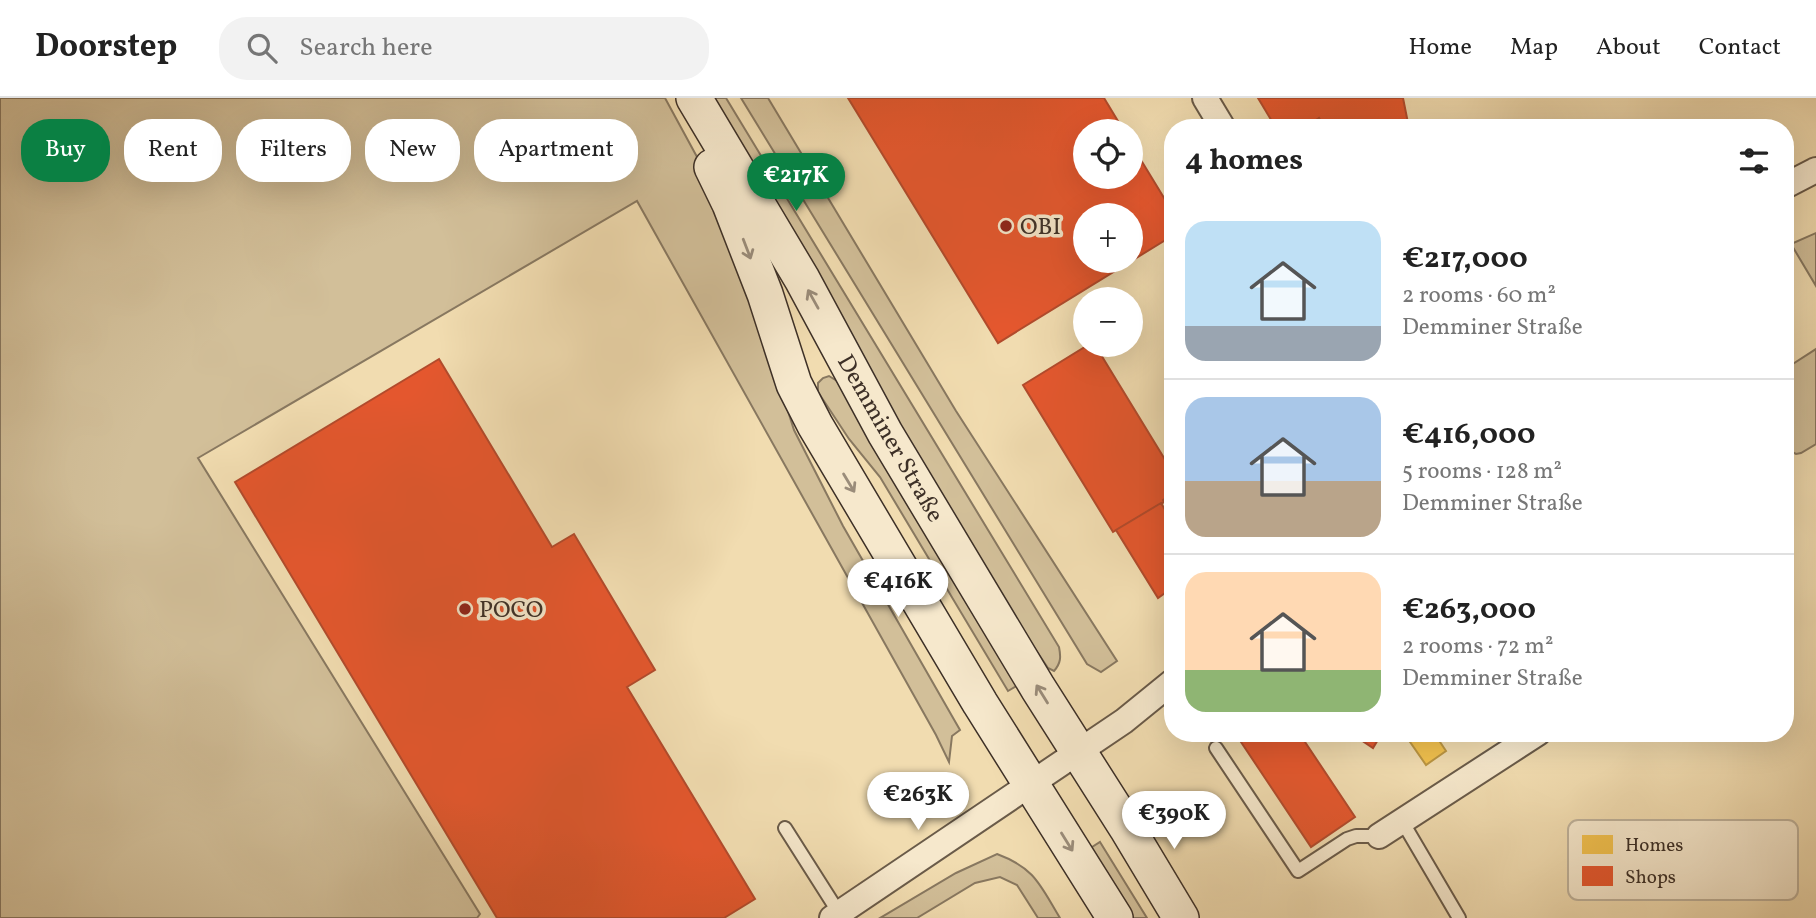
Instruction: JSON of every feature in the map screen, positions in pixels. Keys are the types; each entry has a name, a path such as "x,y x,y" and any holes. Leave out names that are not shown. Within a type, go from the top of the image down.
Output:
{"main road":[{"path":"677,98 730,204 765,295 794,384 814,425 1030,784 1115,918"},
{"name":"Demminer Straße","path":"694,98 802,278 885,433 1038,688 1181,918"}],"street":[{"path":"1205,98 1218,119"},
{"path":"1794,181 1816,170"},
{"path":"836,916 1138,711 1164,689"},
{"path":"1378,835 1524,742"}],"lane":[{"path":"1216,748 1298,871 1347,839 1378,835"},
{"path":"1402,821 1459,918"},
{"path":"785,828 836,916"}],"shaded area":[{"path":"0,98 665,98 703,168 736,247 794,430 843,526 960,730 952,736 949,762 637,201 198,458 480,914 477,918 0,918"},
{"path":"703,98 726,98 1059,647 1060,660 1054,671 1048,668 1031,643"},
{"path":"741,98 768,98 956,411 1117,661 1101,672 1087,664"},
{"path":"1816,233 1816,286 1794,249 1794,243"},
{"path":"1816,349 1816,444 1796,454 1794,453 1794,363"},
{"path":"829,376 837,381 1018,685 1008,691 880,477 849,439 818,392 818,383"},
{"path":"1100,842 1147,918 1132,918 1089,849"},
{"path":"997,854 1020,865 1035,879 1060,918 1038,918 1017,885 1000,877 975,883 917,918 880,918 956,873"}],"building: Homes":[{"path":"1410,742 1440,742 1446,751 1426,765"}],"building: Shops":[{"name":"OBI","path":"848,98 1104,98 1117,119 1073,119 1073,189 1143,189 1143,163 1164,198 1164,241 1143,254 1143,203 1073,203 1073,273 1112,273 1089,287 1073,287 1073,297 998,343"},
{"path":"1258,98 1403,98 1407,119 1319,118 1271,119"},
{"path":"1073,354 1073,357 1102,357 1164,458 1164,502 1113,532 1023,385"},
{"name":"POCO","path":"439,359 552,547 574,534 655,670 627,687 755,899 724,918 497,918 235,482"},
{"path":"1161,503 1164,508 1164,594 1158,598 1116,530"},
{"path":"1241,742 1305,742 1355,817 1311,847"},
{"path":"1364,742 1377,742 1373,748"}],"place":[{"name":"OBI","path":"1006,226"},
{"name":"POCO","path":"465,609"}]}
